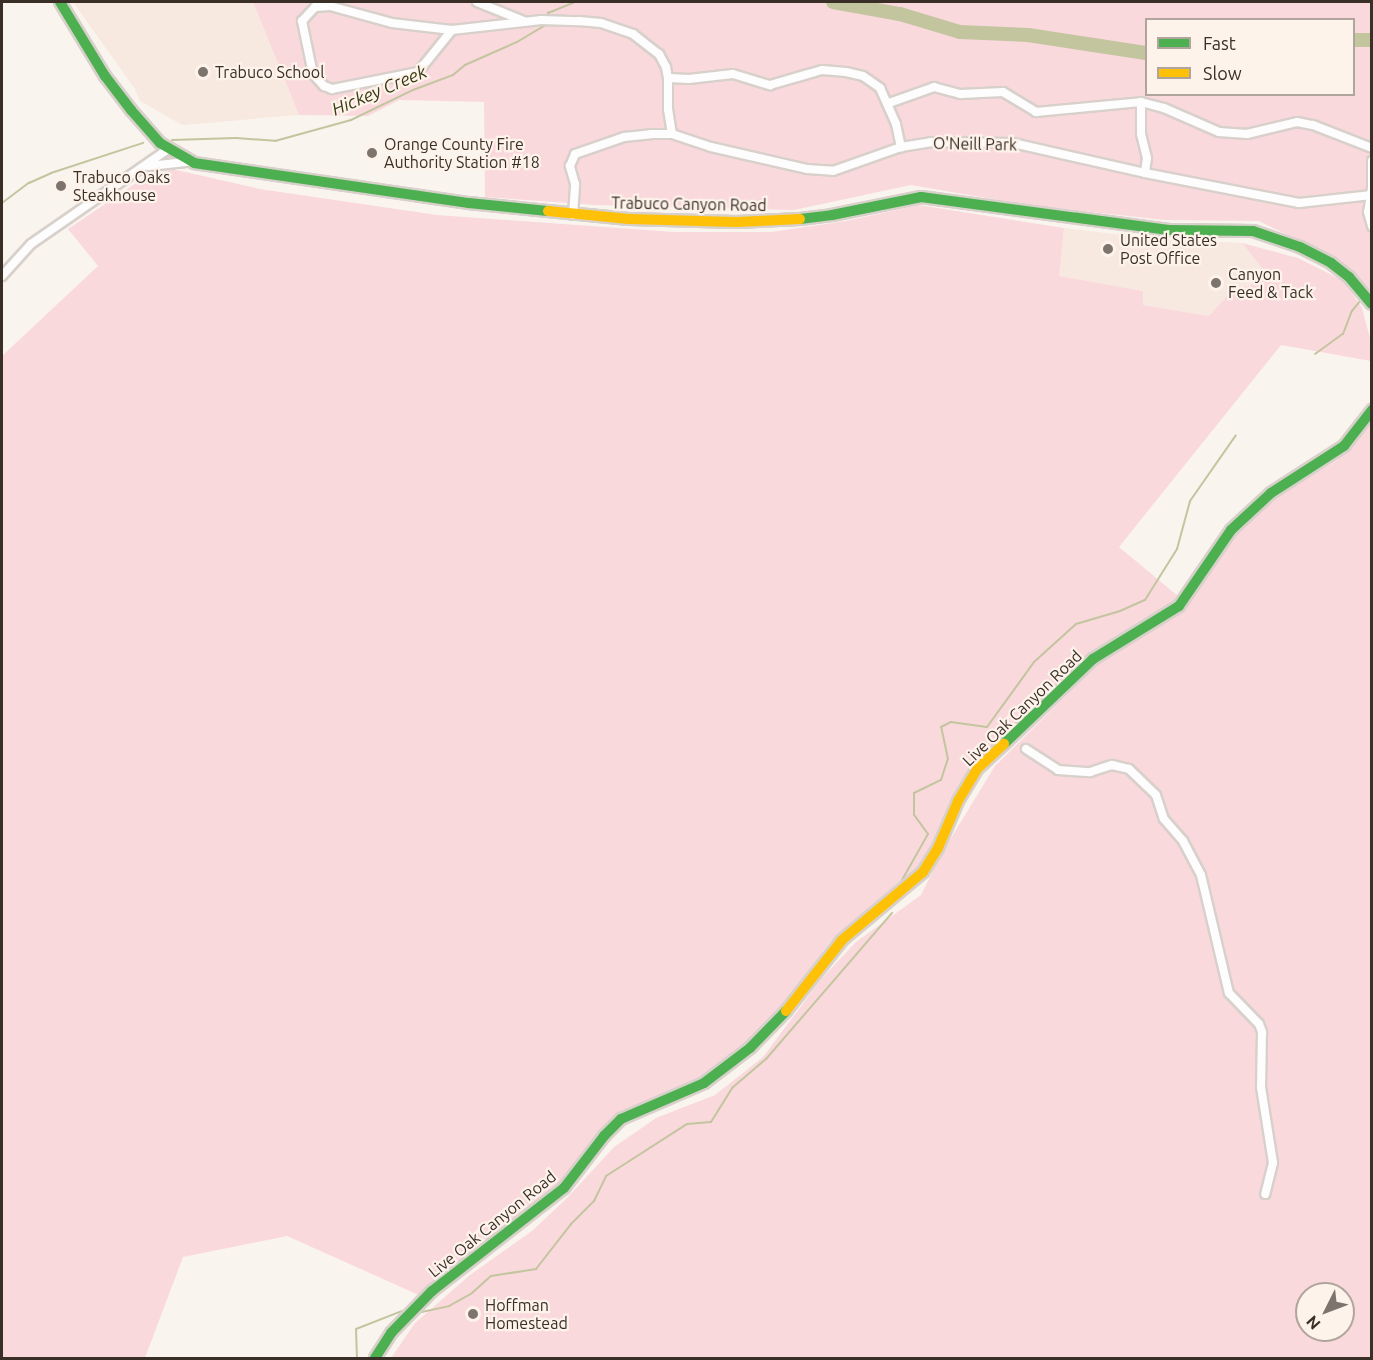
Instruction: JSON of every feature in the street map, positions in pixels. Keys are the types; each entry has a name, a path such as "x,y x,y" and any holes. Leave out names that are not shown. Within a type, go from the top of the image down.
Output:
{"main road":[{"name":"Trabuco Canyon Road","path":"60,2 105,76 145,126 168,149 193,163 469,203 573,215 714,222 776,220 832,215 921,196 1169,230 1253,231 1300,247 1331,263 1349,277 1371,304"},
{"name":"Live Oak Canyon Road","path":"375,1359 391,1333 432,1291 564,1188 604,1136 621,1119 704,1083 750,1048 780,1018 842,940 923,872 938,848 958,801 977,769 1104,651 1153,624 1179,606 1191,592 1231,530 1271,493 1344,446 1371,410"}],"street":[{"path":"477,2 525,21"},
{"path":"452,30 418,72 332,89 324,86 314,74 302,21 315,7 330,6 392,23 452,30 541,20 601,23 624,29 659,54 666,67 672,134"},
{"path":"668,78 689,79 733,74 770,85 822,70 863,76 880,88 889,104 901,147"},
{"path":"889,104 934,87 961,94 1003,92 1036,112 1141,102 1164,108 1219,132 1246,134 1297,122 1321,128 1371,148"},
{"path":"1141,102 1141,134 1147,158 1144,173"},
{"name":"O'Neill Park","path":"573,215 575,184 570,166 575,154 624,137 672,134 711,147 807,168 833,171 901,147 930,142 1013,143 1144,173 1299,203 1371,191"},
{"path":"2,276 31,244 168,149"},
{"path":"1371,160 1368,212 1371,226"},
{"path":"144,167 174,162 193,163"},
{"path":"1026,749 1058,770 1090,772 1112,765 1129,769 1156,795 1164,819 1183,841 1201,875 1229,993 1258,1024 1262,1032 1261,1087 1273,1163 1265,1194"}],"shaded area":[{"name":"Trabuco School","path":"73,2 253,2 299,115 182,125 140,101 135,89"},
{"path":"253,2 1371,2 1371,291 1343,263 1259,221 1165,220 1027,205 911,185 794,210 595,205 485,197 484,102 399,100 368,116 299,115"},
{"path":"172,169 260,189 437,215 674,232 771,232 846,221 919,205 1064,228 1059,276 1143,291 1143,305 1209,316 1232,290 1250,286 1262,268 1242,243 1298,258 1344,281 1362,308 1371,342 1371,361 1281,345 1119,547 1178,596 1172,603 1139,626 1093,650 974,762 952,796 934,840 919,866 830,942 786,1001 725,1063 689,1084 619,1116 553,1190 503,1226 421,1296 287,1236 183,1257 145,1358 2,1358 2,356 98,266 68,229 142,179"},
{"path":"1064,228 1157,239 1242,243 1263,268 1250,286 1232,290 1209,316 1143,305 1142,291 1058,276"},
{"path":"1371,419 1371,1358 391,1358 415,1323 470,1275 532,1231 567,1198 614,1147 656,1118 715,1095 763,1057 822,978 856,942 921,895 943,851 995,766 1100,662 1165,621 1200,588 1231,536 1281,494 1336,461 1354,444"}],"waterway":[{"name":"Hickey Creek","path":"172,140 236,138 275,141 351,120 413,90 453,75 465,65 517,42 544,26 548,13 575,2"},
{"path":"833,2 900,14 960,32 1028,35 1145,53"},
{"path":"1355,40 1372,40"},
{"path":"2,203 29,183 51,173 143,143"},
{"path":"1315,354 1343,334 1352,311 1360,301"},
{"path":"902,880 928,834 914,815 914,793 941,780 948,759 941,727 951,722 987,727 1034,662 1076,624 1120,611 1145,600 1177,549 1190,501 1236,435"},
{"path":"417,1313 449,1306 472,1293 491,1276 536,1269 571,1224 594,1201 606,1176 687,1124 711,1122 732,1088 766,1059 892,913"},
{"path":"357,1358 356,1329 402,1311"}],"traffic: fast":[{"path":"60,2 105,76 131,110 160,143 194,163 469,203 548,211"},
{"path":"800,219 921,197 1169,230 1253,231 1300,247 1331,263 1349,277 1372,304"},
{"path":"1004,744 1093,659 1179,606 1231,530 1271,493 1344,446 1372,410"},
{"path":"375,1358 391,1333 432,1291 564,1188 604,1136 621,1119 704,1083 750,1048 786,1011"}],"traffic: slow":[{"path":"548,211 629,219 737,222 800,219"},
{"path":"786,1011 842,940 923,872 938,848 958,801 977,769 1004,744"}],"place":[{"name":"Trabuco School","path":"203,72"},
{"name":"Orange County Fire Authority Station #18","path":"372,153"},
{"name":"Trabuco Oaks Steakhouse","path":"61,186"},
{"name":"United States Post Office","path":"1108,249"},
{"name":"Canyon Feed & Tack","path":"1216,283"},
{"name":"Hoffman Homestead","path":"473,1314"}]}
